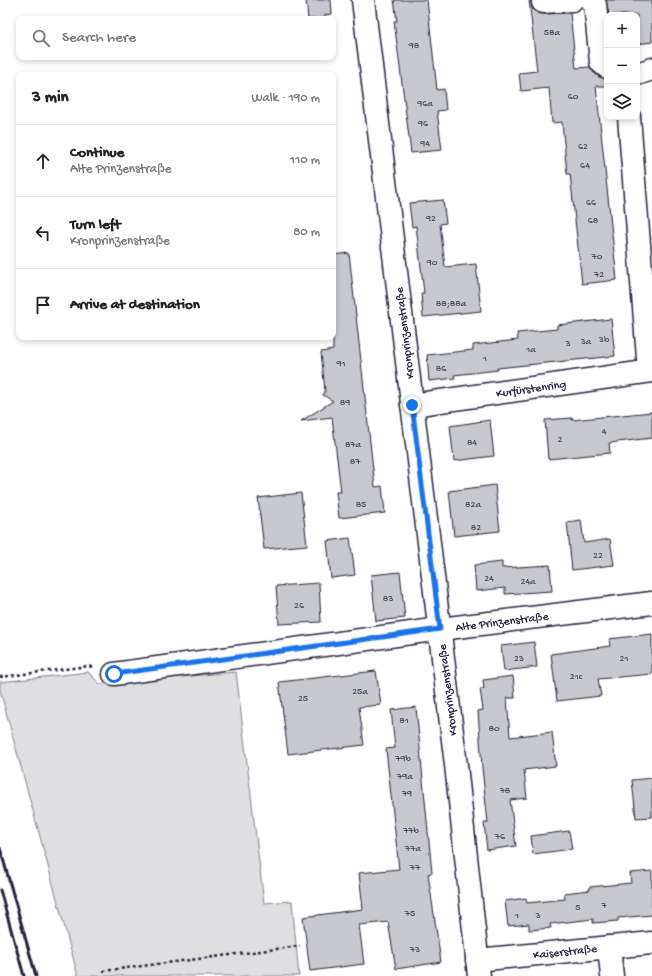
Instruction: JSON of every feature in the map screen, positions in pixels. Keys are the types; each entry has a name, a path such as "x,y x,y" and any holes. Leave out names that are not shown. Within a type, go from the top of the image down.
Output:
{"street":[{"name":"Kronprinzenstraße","path":"363,0 440,629 478,968"},
{"path":"543,2 572,0"},
{"path":"591,0 595,4 602,62 604,64"},
{"path":"640,73 652,69"},
{"name":"Kurfürstenring","path":"412,405 651,371 629,120"},
{"name":"Alte Prinzenstraße","path":"114,674 440,629 652,603"},
{"name":"Kaiserstraße","path":"478,968 609,947 652,943"},
{"path":"609,947 612,976"}],"path":[{"path":"0,677 89,666 114,674"},
{"path":"103,971 300,946"}],"shaded area":[{"path":"88,672 100,684 236,672 264,903 292,901 299,976 78,976 0,690 0,682"}],"building":[{"path":"306,0 331,0 332,14 325,16 308,16"},
{"path":"394,0 427,0 437,90 444,89 446,110 437,111 442,150 411,153 394,21 397,21"},
{"path":"529,0 531,0 532,9 538,13 570,13 576,68 590,67 599,77 604,78 604,86 596,86 617,280 582,284 570,174 567,174 562,122 552,123 549,88 521,91 519,73 537,71"},
{"path":"606,0 652,0 652,42 640,44 640,12 608,12"},
{"path":"443,200 446,223 440,224 445,267 476,264 481,311 423,317 421,293 424,293 416,226 412,227 409,203"},
{"path":"349,253 375,487 382,486 385,513 339,518 336,492 341,492 332,417 301,421 333,401 323,395 325,391 321,352 333,350 333,340 336,340 336,255"},
{"path":"611,319 615,356 497,368 498,370 454,375 455,378 429,381 427,355 473,350 473,345 518,340 517,333 557,329 557,325"},
{"path":"652,412 652,438 609,443 610,453 548,459 545,420 572,418 572,420"},
{"path":"490,420 494,456 454,461 450,426"},
{"path":"495,485 500,531 454,536 449,491"},
{"path":"301,493 307,545 264,549 258,498"},
{"path":"581,520 584,543 610,539 614,565 572,570 567,522"},
{"path":"350,538 355,575 331,578 327,541"},
{"path":"502,562 502,568 550,565 552,591 505,594 505,588 476,591 474,565"},
{"path":"400,572 405,618 376,621 371,575"},
{"path":"319,583 321,622 279,624 276,586"},
{"path":"652,634 652,674 598,679 601,696 557,701 551,654 610,646 609,639"},
{"path":"534,642 537,667 504,671 501,646"},
{"path":"376,671 381,705 359,707 364,745 288,754 279,682"},
{"path":"513,676 515,698 507,698 510,737 552,732 556,766 524,770 527,798 510,800 516,846 487,850 484,823 488,823 478,711 483,710 480,689 484,689 483,680"},
{"path":"416,707 432,873 428,874 441,962 396,969 388,922 359,925 364,964 310,971 303,917 363,909 359,873 399,869 386,749 395,748 391,710"},
{"path":"652,778 652,817 636,818 632,780"},
{"path":"569,831 572,849 533,854 531,836"},
{"path":"652,871 652,915 618,918 618,921 593,923 593,919 550,924 551,928 529,930 529,924 508,926 505,901 526,898 527,903 565,899 564,893 590,890 589,887 631,883 630,873"}],"railway":[{"path":"0,848 36,976"},
{"path":"0,890 24,976"}],"route":[{"path":"114,674 440,629 412,405"}]}
